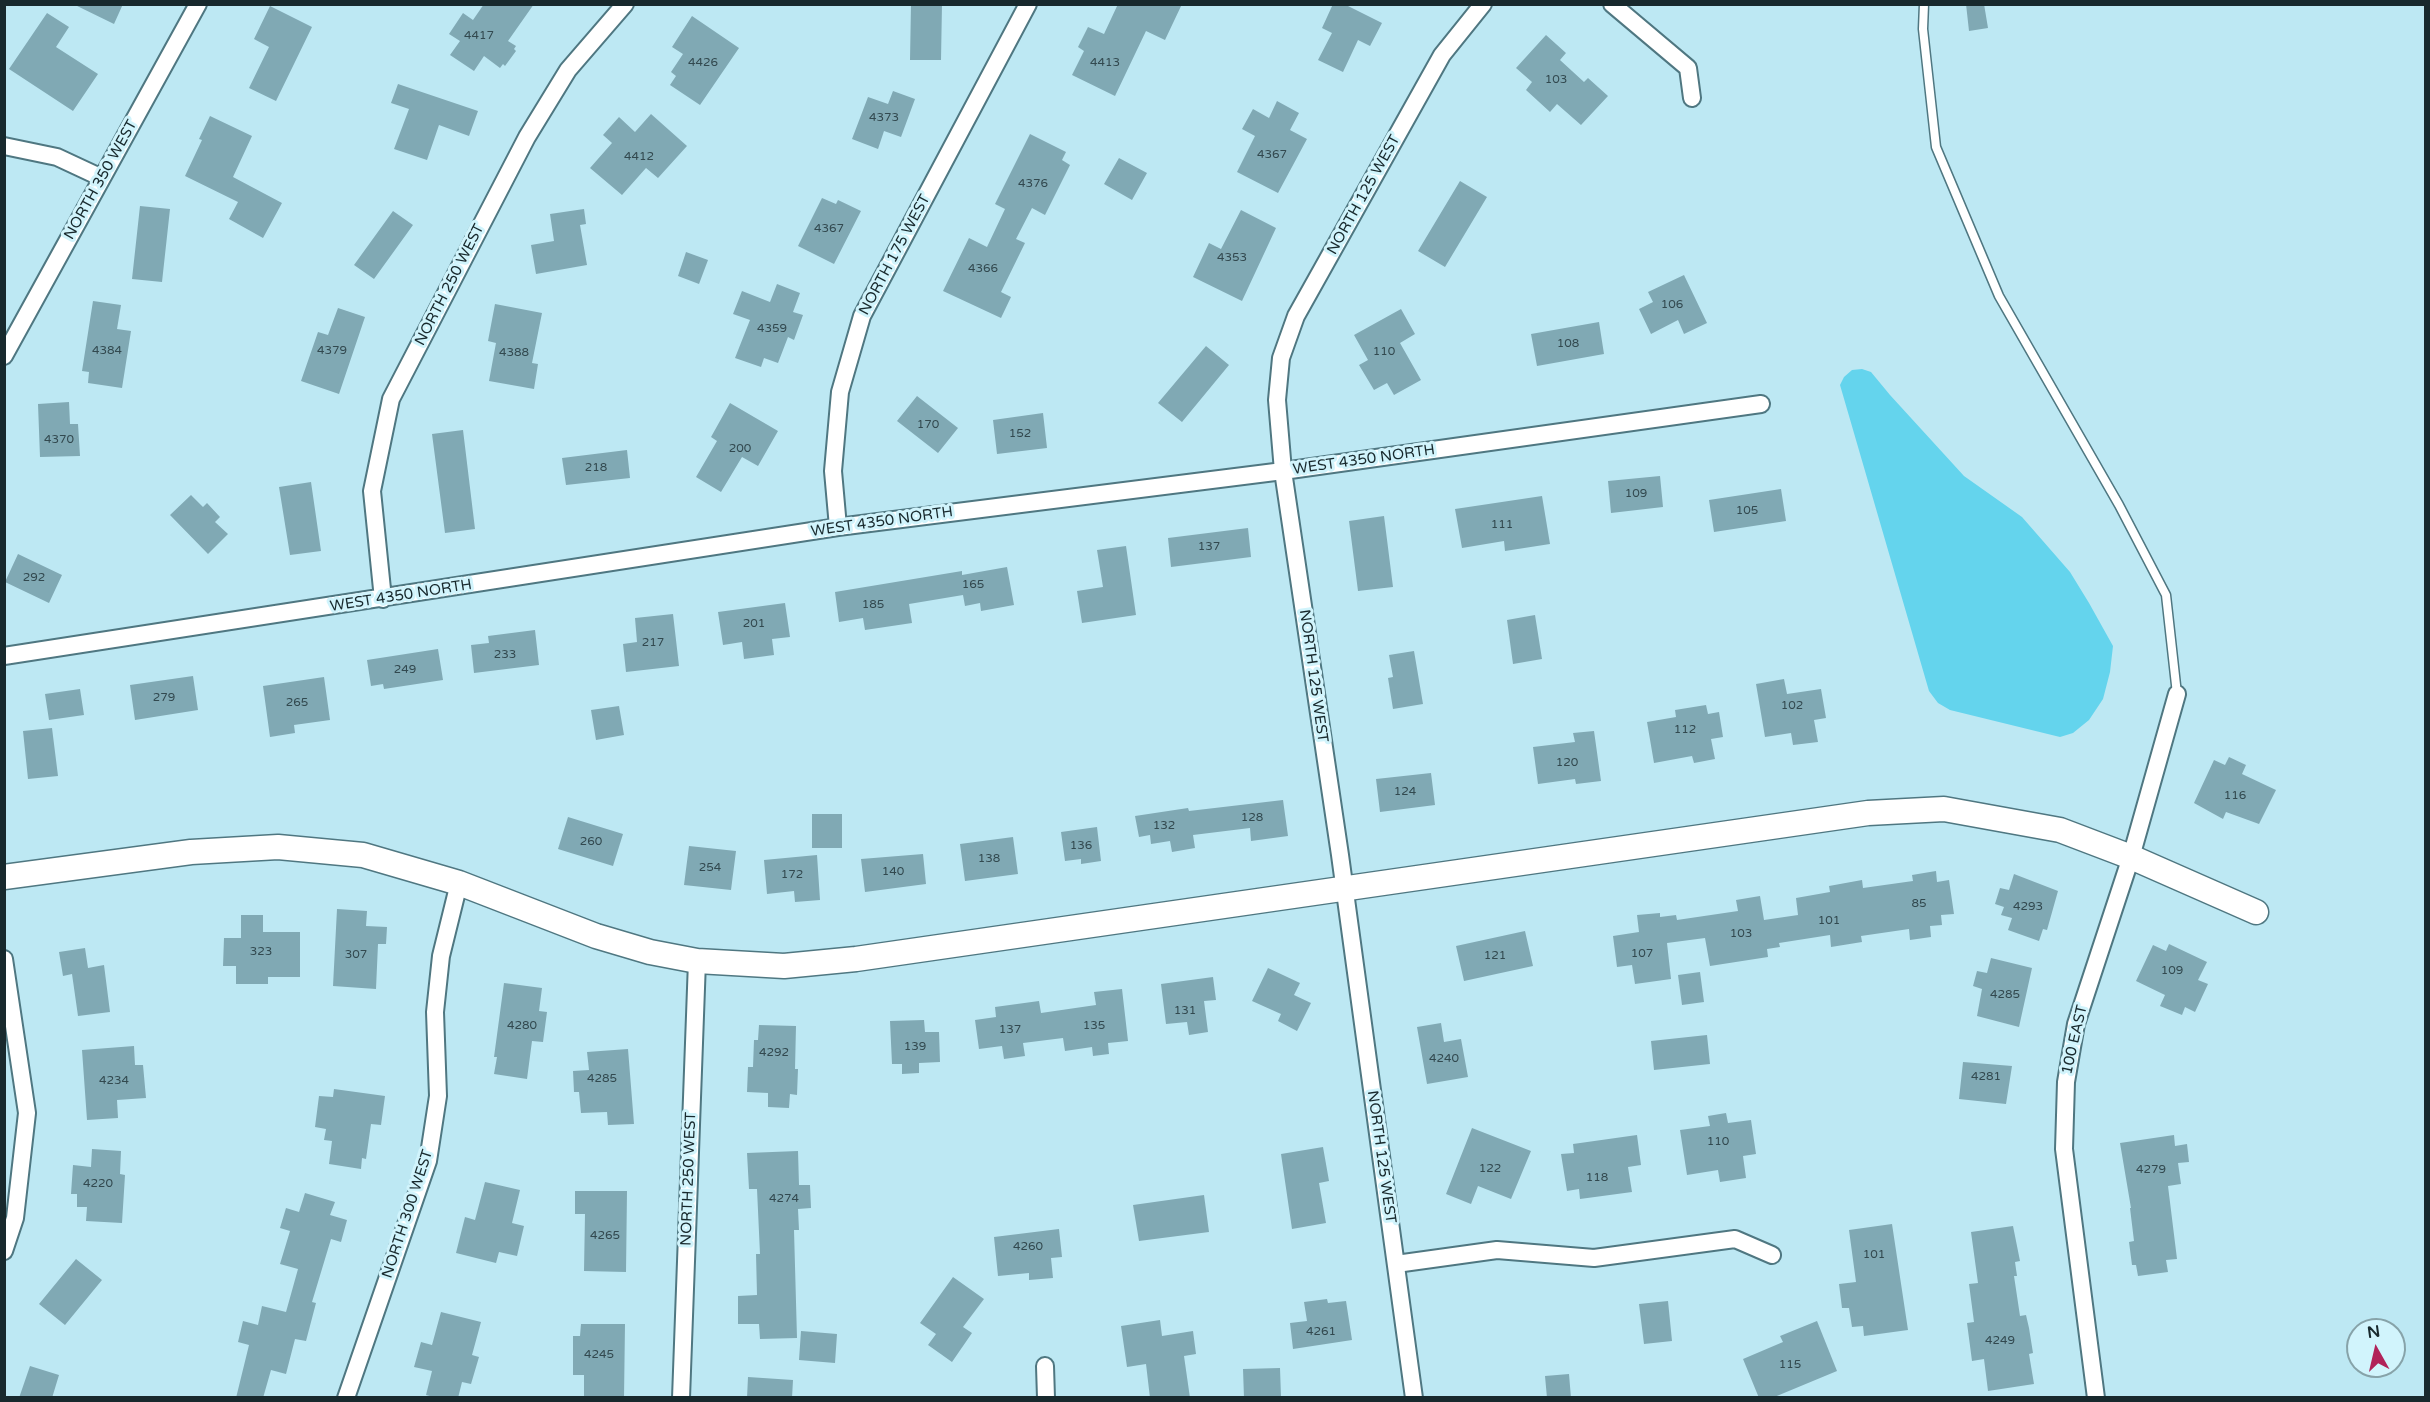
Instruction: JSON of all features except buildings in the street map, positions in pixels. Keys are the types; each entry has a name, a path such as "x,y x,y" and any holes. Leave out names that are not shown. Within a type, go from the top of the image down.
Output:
{"street":[{"name":"NORTH 350 WEST","path":"4,356 198,4"},
{"name":"NORTH 250 WEST","path":"383,599 372,491 391,399 527,137 568,70 625,4"},
{"name":"NORTH 175 WEST","path":"838,527 833,471 840,392 862,316 1028,4"},
{"name":"NORTH 125 WEST","path":"1414,1398 1344,889 1283,471 1277,400 1281,358 1296,316 1442,56 1483,4"},
{"path":"1611,4 1688,68 1692,98"},
{"path":"4,146 57,157 102,178"},
{"name":"WEST 4350 NORTH","path":"4,656 838,527 1283,471 1761,404"},
{"name":"100 EAST","path":"2096,1398 2064,1149 2066,1082 2076,1024 2131,857 2177,694"},
{"path":"4,877 190,852 278,847 363,855 459,883 596,936 650,952 697,961 784,966 856,959 1868,813 1944,809 2060,830 2131,857 2256,912"},
{"name":"NORTH 300 WEST","path":"346,1398 428,1161 438,1096 435,1012 441,956 459,883"},
{"path":"4,959 27,1113 15,1218 4,1251"},
{"name":"NORTH 250 WEST","path":"681,1398 697,961"},
{"path":"1396,1264 1497,1250 1594,1258 1735,1239 1772,1255"},
{"path":"1045,1366 1046,1398"}],"lane":[{"path":"1924,4 1923,29 1936,147 1999,296 2119,505 2166,595 2177,694"}],"water":[{"path":"1862,369 1871,372 1964,476 2022,517 2070,572 2089,603 2113,646 2110,672 2103,699 2089,720 2073,733 2060,737 1950,710 1938,703 1929,691 1840,385 1844,377 1852,370"}]}
